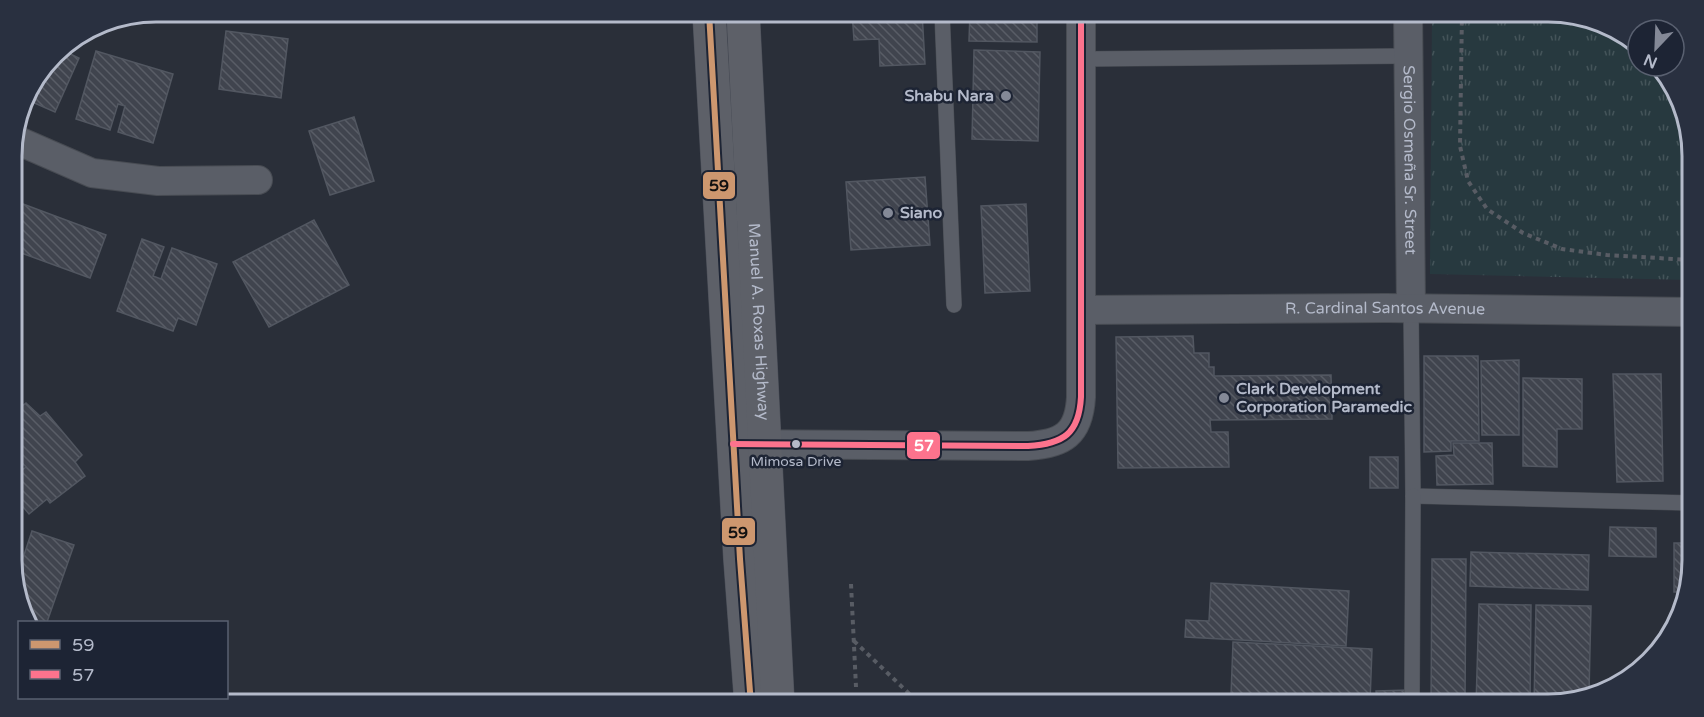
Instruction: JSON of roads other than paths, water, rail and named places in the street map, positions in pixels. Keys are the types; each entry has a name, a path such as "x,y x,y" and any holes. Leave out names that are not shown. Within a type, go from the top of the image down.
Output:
{"main road":[{"name":"Manuel A. Roxas Highway","path":"710,23 749,444 777,694"},
{"name":"Manuel A. Roxas Highway","path":"743,23 751,694"}],"street":[{"path":"749,444 1051,444 1068,435 1080,417 1081,22"},
{"name":"Sergio Osmeña Sr. Street","path":"1408,22 1411,308"},
{"path":"24,143 92,173 158,181 258,180"},
{"name":"R. Cardinal Santos Avenue","path":"1081,310 1411,308 1682,312"}],"lane":[{"path":"942,22 954,305"},
{"path":"1081,59 1407,56"},
{"path":"1411,308 1412,694"},
{"path":"1413,496 1682,503"}],"place":[{"name":"Shabu Nara","path":"1006,96"},
{"name":"Siano","path":"888,213"},
{"name":"Clark Development Corporation Paramedic","path":"1224,398"},
{"name":"Mimosa Drive","path":"796,444"}]}
